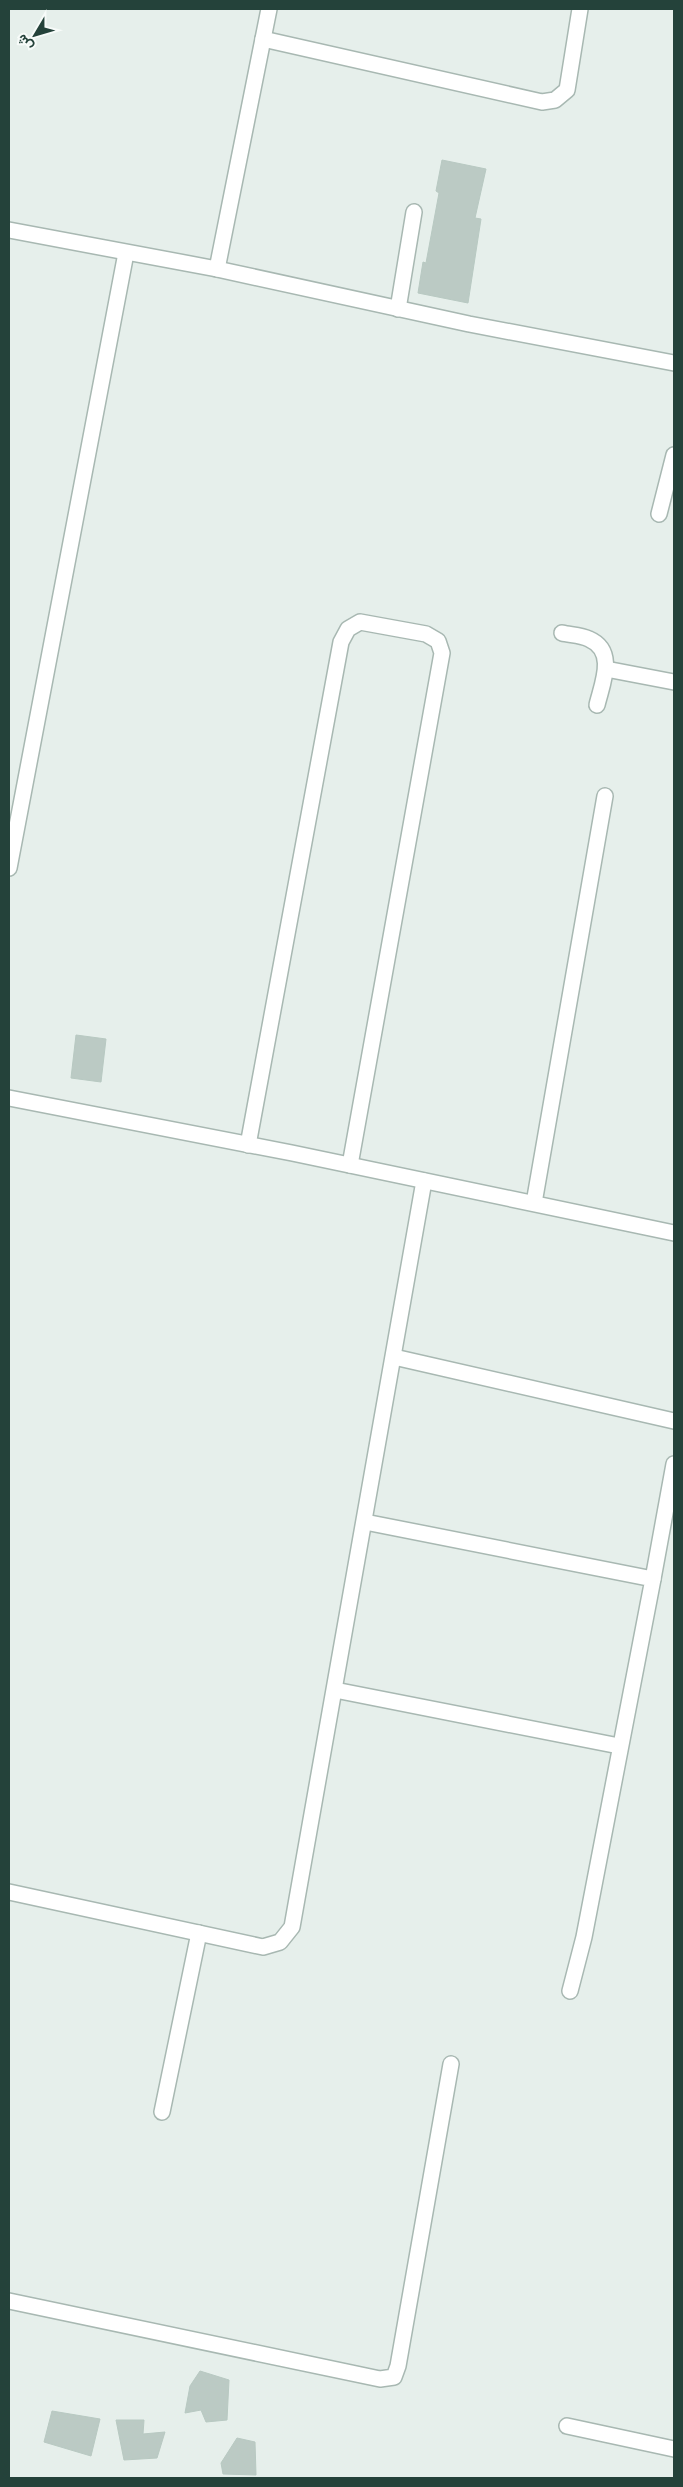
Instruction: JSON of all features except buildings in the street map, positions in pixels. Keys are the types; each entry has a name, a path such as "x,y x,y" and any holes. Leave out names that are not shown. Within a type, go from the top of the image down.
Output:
{"street":[{"path":"217,270 269,9"},
{"path":"263,39 542,102 555,100 567,90 580,9"},
{"path":"398,309 414,212"},
{"path":"9,230 217,270 398,309 674,363"},
{"path":"9,868 126,253"},
{"path":"660,514 674,455"},
{"path":"248,1145 341,642 348,629 360,622 426,634 438,641 442,653 350,1165"},
{"path":"562,633 589,638 599,646 605,656 606,669 597,705"},
{"path":"606,669 674,682"},
{"path":"534,1203 606,796"},
{"path":"9,1098 350,1165 674,1233"},
{"path":"9,1892 262,1947 280,1942 292,1928 424,1181"},
{"path":"394,1356 674,1421"},
{"path":"570,1991 584,1937 674,1464"},
{"path":"365,1522 653,1579"},
{"path":"335,1690 619,1746"},
{"path":"162,2112 199,1933"},
{"path":"9,2301 380,2379 394,2376 398,2366 451,2064"},
{"path":"567,2426 674,2449"}]}
